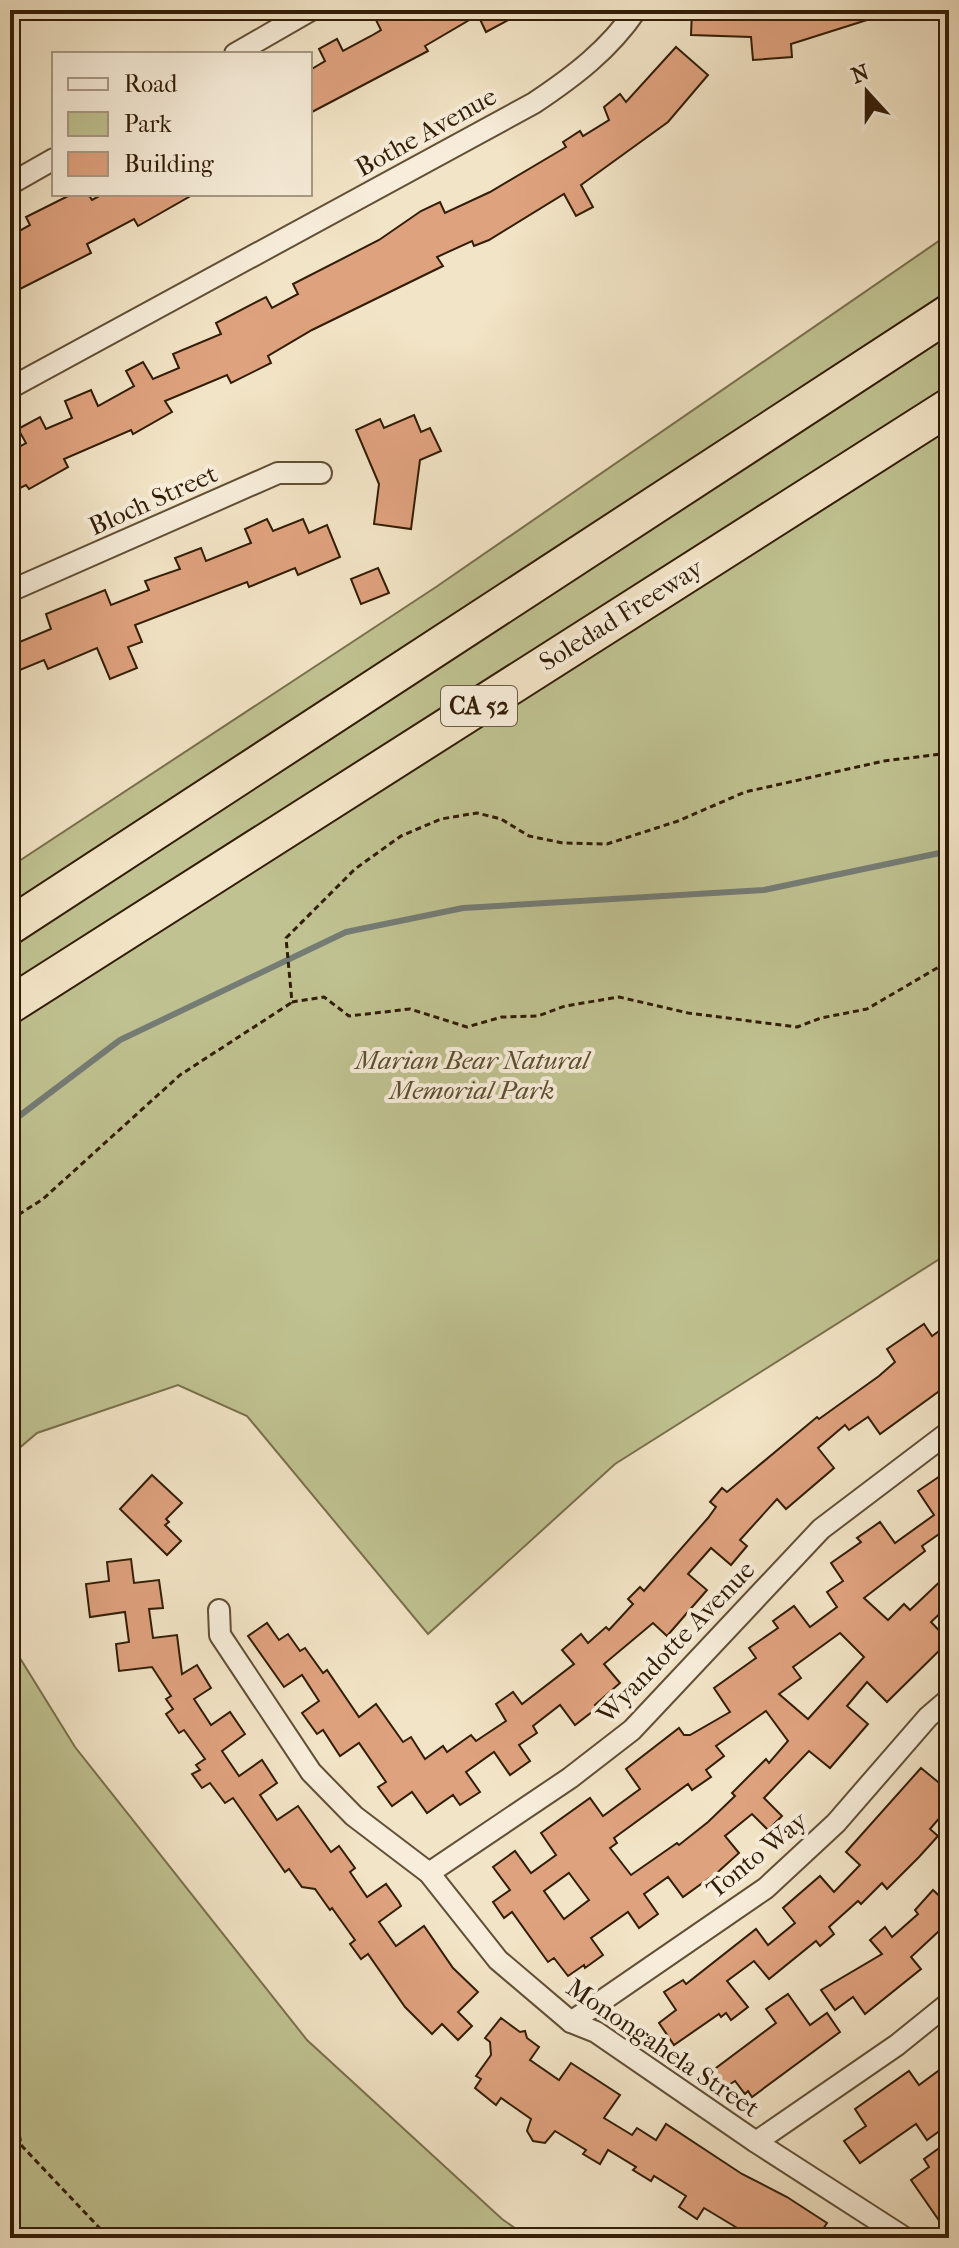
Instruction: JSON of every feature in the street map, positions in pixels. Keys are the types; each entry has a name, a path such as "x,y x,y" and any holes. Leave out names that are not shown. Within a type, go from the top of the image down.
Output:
{"highway":[{"name":"CA 52","path":"111,860 949,313"},
{"name":"Soledad Freeway","path":"10,1005 949,407"},
{"path":"10,902 111,860"},
{"path":"10,926 111,860"}],"street":[{"path":"238,52 311,10"},
{"name":"Bothe Avenue","path":"10,388 534,103 577,74 620,34 636,10"},
{"path":"10,184 52,160"},
{"name":"Bloch Street","path":"10,591 278,473 321,473"},
{"name":"Wyandotte Avenue","path":"429,1873 570,1778 632,1730 821,1529 949,1432"},
{"name":"Monongahela Street","path":"219,1610 220,1635 311,1772 354,1816 429,1873 498,1960 571,2022 596,2032 756,2142 905,2238"},
{"name":"Tonto Way","path":"571,2022 766,1888 836,1823 928,1717 949,1699"},
{"path":"756,2142 897,2045 949,2003"}],"path":[{"path":"292,1002 286,938 355,869 401,836 441,819 477,813 501,819 529,836 563,843 607,844 678,821 745,792 884,761 949,753"},
{"path":"10,1220 43,1199 180,1075 292,1002 324,997 349,1016 410,1009 467,1027 502,1017 538,1016 565,1006 619,997 688,1013 797,1027 821,1018 867,1009 949,961"},
{"path":"10,2076 21,2145 109,2238"}],"green space":[{"name":"Marian Bear Natural Memorial Park","path":"949,234 949,1253 615,1464 428,1634 247,1416 178,1385 37,1433 10,1456 10,867 436,587"},
{"path":"10,1642 75,1747 307,2040 502,2219 529,2238 10,2238"}],"building":[{"path":"381,10 527,10 486,32 478,15 425,46 428,51 312,112 312,69 325,61 319,49 337,39 343,51 381,30 373,14"},
{"path":"692,10 888,10 889,13 791,44 792,57 753,60 751,37 691,35"},
{"path":"676,47 708,75 668,122 581,185 593,207 576,216 564,194 489,240 474,246 472,241 437,257 443,266 312,330 268,356 271,363 231,383 227,375 165,401 172,412 133,434 131,430 64,459 68,467 29,489 26,485 10,493 10,452 26,443 18,429 40,417 46,429 72,418 65,401 91,390 98,406 134,386 126,371 143,362 153,379 179,368 173,354 221,334 216,323 266,297 272,308 298,294 293,284 379,240 421,211 440,202 445,213 490,192 566,147 563,142 580,131 583,136 609,120 604,107 620,94 626,102"},
{"path":"68,196 89,196 92,200 99,196 190,196 138,226 134,219 87,244 91,253 10,294 10,236 30,225 26,217"},
{"path":"414,415 421,432 430,428 441,451 420,460 411,529 374,524 379,484 356,430 380,419 384,428"},
{"path":"267,519 273,531 303,519 309,533 327,525 340,557 298,575 295,568 249,587 247,582 135,625 142,642 128,647 137,668 110,679 97,648 48,669 44,660 10,674 10,646 51,629 46,614 105,590 111,605 149,590 145,581 180,569 175,558 201,548 206,561 251,543 245,529"},
{"path":"378,568 389,593 361,604 351,579"},
{"path":"924,1324 932,1336 949,1324 949,1384 880,1434 868,1417 849,1430 845,1425 818,1448 834,1468 786,1509 777,1499 740,1540 747,1546 731,1565 711,1548 688,1574 707,1590 667,1636 653,1623 604,1664 620,1683 595,1705 597,1708 575,1725 560,1705 533,1726 537,1733 519,1745 530,1761 510,1775 494,1752 466,1772 480,1792 460,1805 453,1795 427,1813 412,1792 392,1806 378,1787 386,1782 359,1743 340,1756 323,1730 317,1734 302,1713 319,1701 302,1675 284,1687 248,1636 267,1623 279,1640 288,1634 300,1651 305,1648 323,1673 327,1670 359,1717 376,1704 403,1742 411,1737 425,1759 443,1746 447,1752 471,1735 476,1741 506,1721 496,1704 513,1692 522,1704 574,1664 562,1650 581,1634 588,1643 606,1627 609,1630 633,1604 628,1599 640,1587 644,1591 708,1518 716,1507 710,1502 722,1488 727,1492 817,1417 819,1419 879,1376 895,1362 887,1349"},
{"path":"152,1475 182,1503 166,1519 169,1522 165,1525 181,1541 167,1555 120,1509"},
{"path":"940,1476 949,1488 949,1536 945,1530 922,1546 925,1551 864,1598 888,1620 904,1604 910,1610 949,1573 949,1605 931,1622 949,1641 887,1702 867,1682 847,1706 868,1724 830,1768 809,1751 764,1798 782,1816 768,1830 752,1814 725,1836 739,1853 719,1871 683,1897 668,1877 644,1894 658,1914 639,1928 628,1912 591,1938 603,1955 585,1968 584,1965 568,1976 554,1958 548,1962 512,1912 504,1918 493,1902 510,1890 493,1867 515,1851 531,1873 556,1855 541,1833 590,1798 603,1816 640,1789 626,1769 679,1728 684,1735 690,1735 730,1712 714,1688 756,1658 749,1648 778,1628 773,1621 794,1606 810,1627 837,1607 827,1592 843,1581 831,1563 861,1542 857,1538 880,1522 895,1543 934,1515 918,1491","holes":["840,1633 864,1657 808,1719 779,1694 801,1678 793,1667","766,1711 788,1741 769,1763 766,1759 732,1793 735,1796 708,1822 679,1845 677,1843 631,1875 610,1848 617,1843 614,1838 688,1784 692,1790 711,1777 706,1770 724,1756 716,1746","569,1873 589,1900 564,1919 544,1891"]},
{"path":"131,1559 134,1583 159,1580 163,1608 149,1609 153,1638 177,1635 182,1674 197,1665 211,1688 194,1699 211,1725 230,1712 245,1734 222,1751 239,1776 262,1760 277,1783 260,1795 277,1820 298,1806 331,1852 339,1846 355,1868 350,1872 367,1897 386,1884 399,1902 401,1906 379,1922 396,1946 424,1926 453,1968 478,1992 458,2012 472,2026 458,2040 442,2024 432,2034 405,2007 368,1954 361,1959 350,1944 355,1940 332,1908 330,1910 315,1889 302,1887 289,1869 285,1872 233,1798 225,1803 210,1783 202,1788 192,1774 200,1770 196,1765 205,1759 184,1730 179,1733 166,1714 173,1709 166,1699 171,1696 152,1667 119,1671 116,1644 129,1642 125,1612 90,1617 86,1584 109,1581 107,1562"},
{"path":"921,1768 949,1791 949,1807 930,1829 938,1836 887,1889 882,1883 861,1904 858,1901 829,1927 834,1934 820,1946 816,1941 769,1979 754,1961 727,1981 748,2007 731,2020 726,2013 721,2017 719,2014 674,2045 659,2023 676,2010 664,1992 683,1980 686,1984 756,1929 768,1945 795,1923 783,1908 820,1876 834,1892 860,1865 846,1852"},
{"path":"933,1890 949,1905 949,1943 938,1932 911,1957 921,1969 865,2014 853,1997 835,2010 821,1990 882,1954 870,1940 885,1927 892,1937 918,1914 915,1910"},
{"path":"788,1994 810,2025 827,2013 840,2032 752,2097 748,2091 745,2094 735,2081 724,2088 712,2071 776,2023 766,2009"},
{"path":"501,2018 520,2032 525,2031 527,2038 539,2047 530,2060 559,2080 571,2063 620,2095 604,2118 632,2135 637,2128 656,2140 666,2124 742,2174 787,2197 827,2223 817,2238 754,2238 704,2208 697,2219 679,2207 686,2196 654,2176 651,2181 633,2170 636,2167 608,2150 600,2164 583,2154 586,2150 555,2131 545,2143 533,2141 527,2131 531,2119 501,2098 496,2105 475,2088 481,2079 476,2076 491,2055 490,2042 485,2038"},
{"path":"949,2063 949,2124 927,2140 916,2124 860,2163 844,2141 866,2126 855,2109 909,2071 919,2085"},
{"path":"949,2141 949,2211 938,2219 911,2180 929,2167 924,2159"}],"waterway":[{"path":"10,1123 120,1040 346,932 463,908 764,890 949,851"}]}
